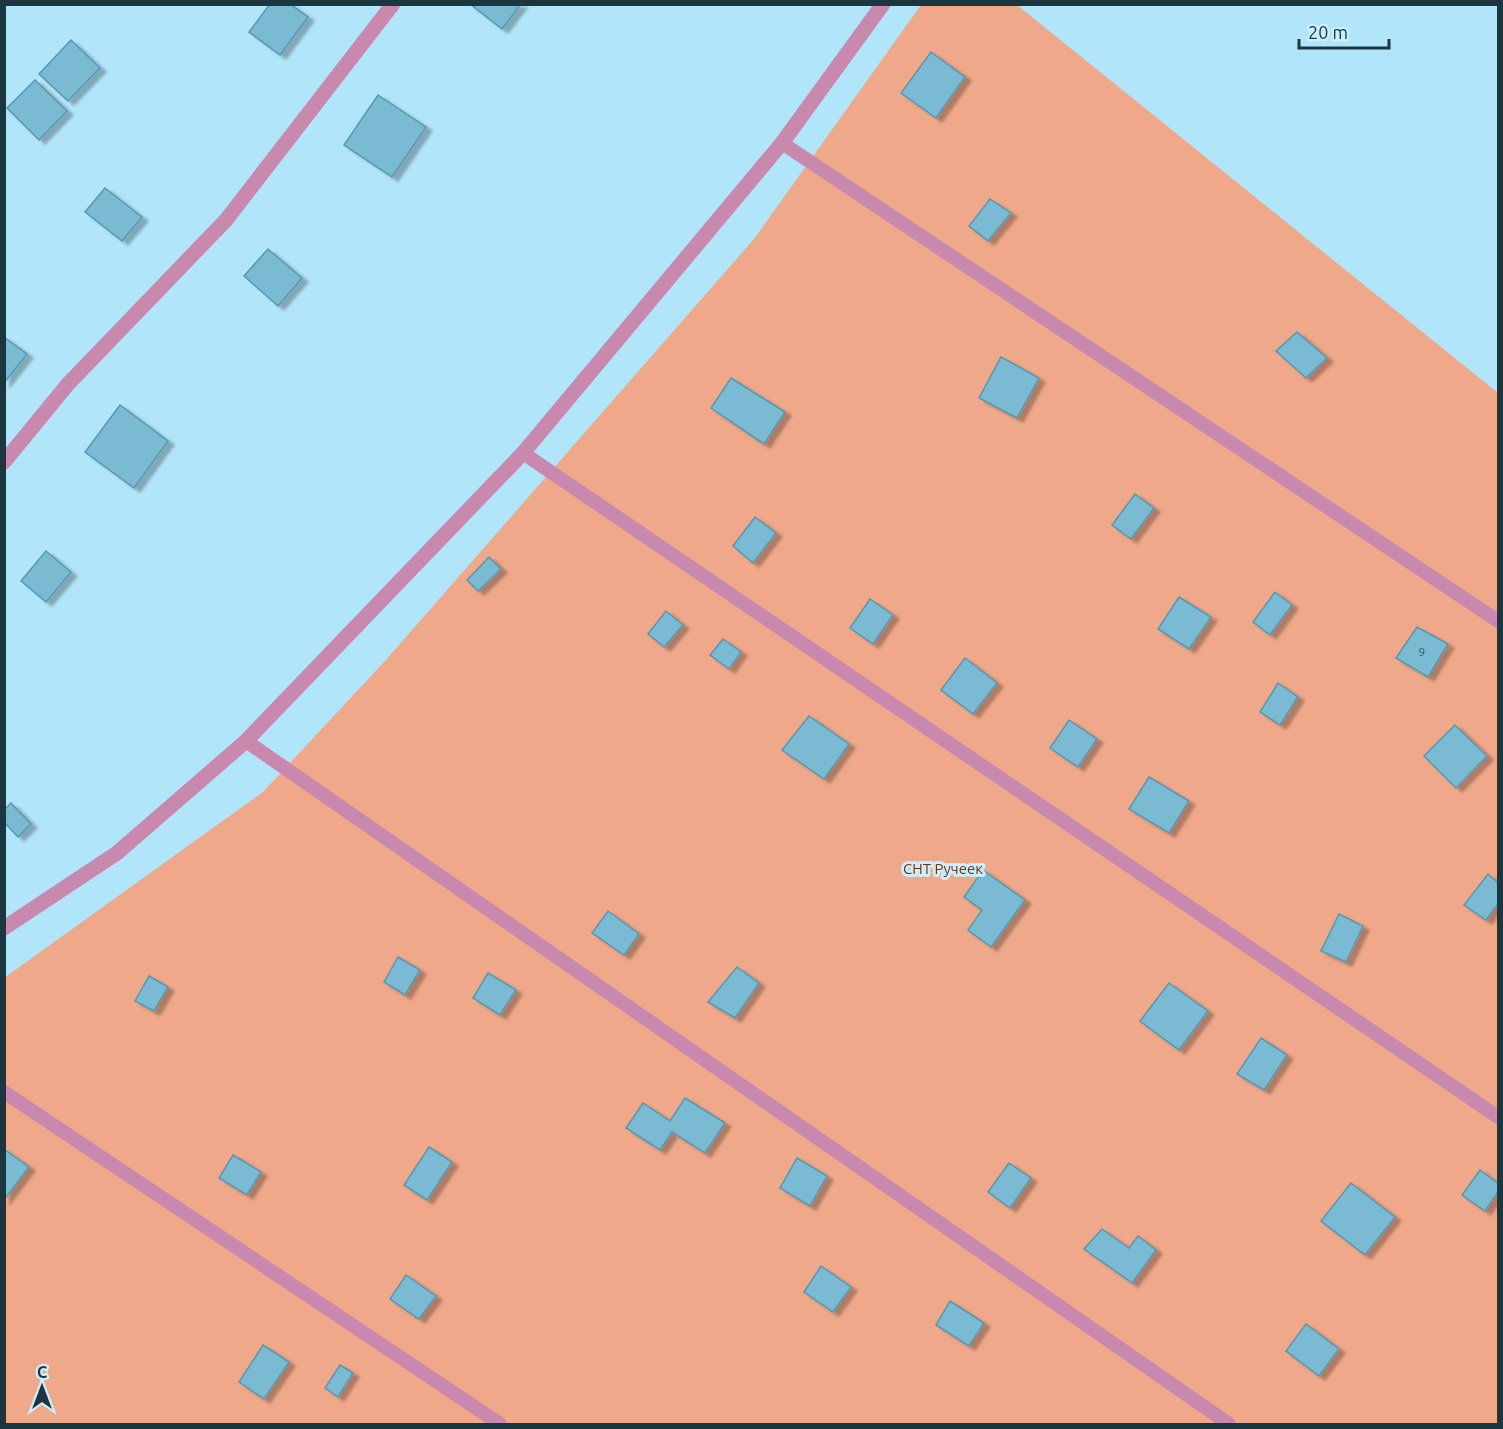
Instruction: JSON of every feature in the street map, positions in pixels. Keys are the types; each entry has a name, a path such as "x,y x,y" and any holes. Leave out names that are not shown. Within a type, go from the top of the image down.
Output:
{"street":[{"path":"4,462 68,384 226,220 393,4"},
{"path":"4,928 117,853 246,741 523,453 782,143 882,4"}],"lane":[{"path":"782,143 1498,621"},
{"path":"523,453 1498,1117"},
{"path":"246,741 1230,1425"},
{"path":"4,1092 500,1425"}],"green space":[{"name":"СНТ Ручеек","path":"921,5 1017,5 1498,393 1498,1424 5,1424 4,978 263,792 385,661 754,239"}],"building":[{"path":"270,4 290,4 308,17 280,55 249,32"},
{"path":"470,4 521,4 502,29"},
{"path":"71,40 100,68 68,101 39,74"},
{"path":"931,52 965,77 936,118 901,93"},
{"path":"35,80 67,111 39,140 7,108"},
{"path":"378,95 426,127 392,177 344,145"},
{"path":"105,188 142,217 122,241 85,212"},
{"path":"990,199 1011,213 988,241 969,226"},
{"path":"268,249 302,278 278,306 244,276"},
{"path":"1297,332 1327,358 1306,378 1276,351"},
{"path":"4,337 27,354 4,383"},
{"path":"1001,357 1039,378 1017,418 979,398"},
{"path":"731,378 785,412 764,444 711,408"},
{"path":"120,405 168,441 134,488 85,452"},
{"path":"1135,494 1154,508 1131,539 1112,525"},
{"path":"755,517 776,533 753,563 733,546"},
{"path":"46,551 71,572 46,602 21,581"},
{"path":"489,557 501,569 478,591 467,580"},
{"path":"1275,592 1292,605 1270,635 1253,622"},
{"path":"1179,597 1211,617 1189,649 1158,629"},
{"path":"870,599 893,615 873,644 850,628"},
{"path":"666,611 683,625 664,647 648,634"},
{"path":"1417,627 1448,644 1428,677 1396,658"},
{"path":"723,639 741,652 729,669 710,655"},
{"path":"965,658 997,683 973,714 941,690"},
{"path":"1278,683 1298,697 1280,725 1260,712"},
{"path":"809,716 849,744 824,779 782,750"},
{"path":"1069,720 1097,739 1078,767 1050,748"},
{"path":"1455,725 1487,756 1456,788 1424,756"},
{"path":"1149,777 1189,801 1169,833 1129,809"},
{"path":"11,803 31,824 18,837 4,822 4,810"},
{"path":"983,870 1025,900 991,947 968,930 982,910 964,897"},
{"path":"1488,874 1498,883 1498,904 1486,920 1464,905"},
{"path":"608,911 639,934 624,955 592,933"},
{"path":"1339,914 1363,926 1346,962 1321,951"},
{"path":"398,957 420,970 405,995 384,982"},
{"path":"737,967 759,983 735,1018 708,1002"},
{"path":"488,973 516,990 500,1015 473,998"},
{"path":"149,976 168,987 154,1011 135,1001"},
{"path":"1169,983 1208,1011 1179,1050 1140,1021"},
{"path":"1261,1038 1287,1055 1264,1090 1237,1074"},
{"path":"685,1098 725,1123 705,1153 672,1132 660,1150 626,1128 643,1103 670,1121"},
{"path":"429,1147 452,1162 427,1200 404,1185"},
{"path":"4,1149 29,1167 4,1200"},
{"path":"233,1155 261,1172 247,1195 219,1178"},
{"path":"797,1158 827,1176 810,1206 780,1188"},
{"path":"1009,1163 1031,1178 1010,1208 988,1192"},
{"path":"1480,1170 1498,1183 1498,1192 1485,1211 1462,1195"},
{"path":"1351,1183 1395,1217 1365,1255 1321,1221"},
{"path":"1102,1229 1129,1248 1138,1236 1156,1250 1132,1283 1084,1249"},
{"path":"821,1266 851,1287 833,1312 804,1292"},
{"path":"406,1275 436,1296 419,1319 390,1299"},
{"path":"950,1301 984,1323 969,1346 936,1325"},
{"path":"1306,1324 1339,1349 1319,1376 1286,1351"},
{"path":"263,1345 289,1362 264,1399 239,1382"},
{"path":"340,1365 353,1373 338,1397 325,1388"}]}
